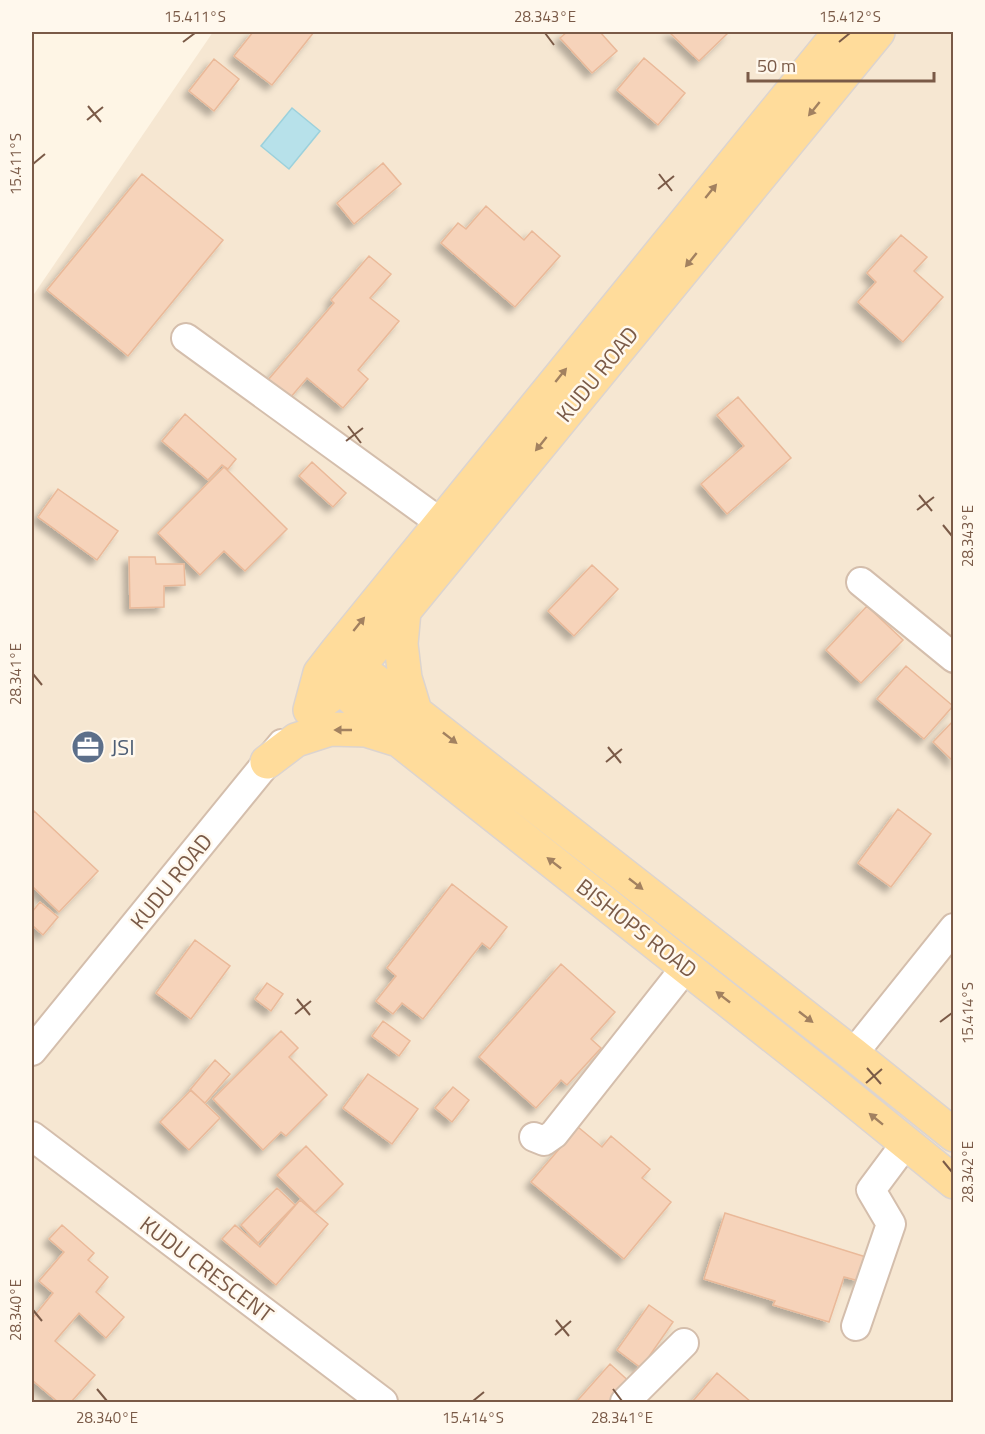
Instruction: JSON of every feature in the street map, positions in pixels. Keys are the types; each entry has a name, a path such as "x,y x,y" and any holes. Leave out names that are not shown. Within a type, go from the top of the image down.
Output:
{"main road":[{"name":"KUDU ROAD","path":"310,710 441,523 840,32"},
{"name":"KUDU ROAD","path":"339,670 404,611 878,32"},
{"path":"404,611 401,644 403,667 415,711"},
{"name":"BISHOPS ROAD","path":"339,670 415,711 954,1135"},
{"name":"BISHOPS ROAD","path":"339,670 400,741 954,1182"},
{"path":"267,762 296,740 330,729 366,730 400,741"}],"street":[{"path":"186,338 441,523"},
{"path":"861,582 954,658"},
{"name":"KUDU ROAD","path":"32,1051 310,710"},
{"path":"853,1054 954,928"},
{"path":"534,1137 544,1141 554,1134 686,967"},
{"name":"KUDU CRESCENT","path":"32,1136 383,1402"},
{"path":"856,1326 891,1224 871,1190 906,1143"},
{"path":"626,1402 684,1343"}],"shaded area":[{"path":"213,32 953,32 953,1402 32,1402 32,297"}],"water":[{"path":"292,108 320,131 289,169 261,146"}],"building":[{"path":"253,32 314,32 272,85 234,56"},
{"path":"567,32 600,32 617,51 592,73 560,38"},
{"path":"669,32 729,32 699,61"},
{"path":"644,58 685,93 658,125 617,90"},
{"path":"214,59 239,79 214,111 189,91"},
{"path":"383,163 401,184 354,224 337,203"},
{"path":"142,174 223,240 128,356 47,290"},
{"path":"486,206 524,240 532,231 560,256 515,307 441,243 458,223 466,229"},
{"path":"901,235 927,257 914,271 943,297 903,342 858,302 876,282 867,273"},
{"path":"369,256 391,274 370,298 399,321 358,370 368,379 343,408 307,378 290,398 268,380 334,303 331,300"},
{"path":"738,397 791,458 727,514 701,484 744,446 717,415"},
{"path":"185,414 236,459 228,469 222,465 208,480 162,441"},
{"path":"312,462 346,493 333,507 299,476"},
{"path":"224,467 287,529 245,571 224,551 200,575 158,533"},
{"path":"58,489 118,531 97,560 38,517"},
{"path":"129,557 155,557 156,564 184,564 185,585 164,586 164,607 130,608"},
{"path":"592,565 618,589 574,636 548,611"},
{"path":"867,606 903,640 861,683 826,650"},
{"path":"906,666 953,706 924,739 877,699"},
{"path":"954,720 954,762 933,742"},
{"path":"898,809 931,834 891,887 858,863"},
{"path":"34,811 98,871 59,912 32,886 32,814"},
{"path":"452,884 507,927 490,949 482,943 423,1019 402,1003 393,1014 376,1001 396,976 387,968"},
{"path":"40,902 58,917 43,935 32,925 32,912"},
{"path":"195,940 230,966 191,1019 156,993"},
{"path":"561,964 615,1012 591,1039 601,1048 567,1085 561,1080 536,1108 479,1057"},
{"path":"267,983 283,994 271,1011 255,999"},
{"path":"383,1021 410,1041 399,1056 372,1036"},
{"path":"281,1031 298,1048 289,1057 327,1095 286,1136 281,1132 263,1150 213,1099"},
{"path":"215,1060 230,1074 205,1103 190,1090"},
{"path":"368,1074 418,1109 392,1144 343,1108"},
{"path":"453,1087 469,1100 452,1122 435,1108"},
{"path":"191,1090 220,1118 189,1150 160,1122"},
{"path":"578,1127 602,1147 611,1136 650,1169 642,1178 671,1202 624,1259 531,1182"},
{"path":"306,1146 343,1184 315,1212 277,1175"},
{"path":"277,1188 295,1205 258,1243 241,1225"},
{"path":"300,1200 328,1224 276,1285 222,1239 235,1225 260,1247"},
{"path":"725,1213 866,1257 859,1281 844,1277 829,1322 773,1305 775,1301 704,1279"},
{"path":"62,1225 94,1253 88,1260 108,1277 96,1292 124,1317 106,1338 79,1313 55,1341 95,1375 71,1402 58,1402 32,1380 32,1319 53,1293 39,1281 64,1252 49,1239"},
{"path":"649,1305 673,1322 641,1368 617,1350"},
{"path":"610,1364 633,1385 617,1402 581,1402 578,1400"},
{"path":"717,1373 751,1402 692,1402"}],"place":[{"name":"JSI","path":"88,747"}]}
